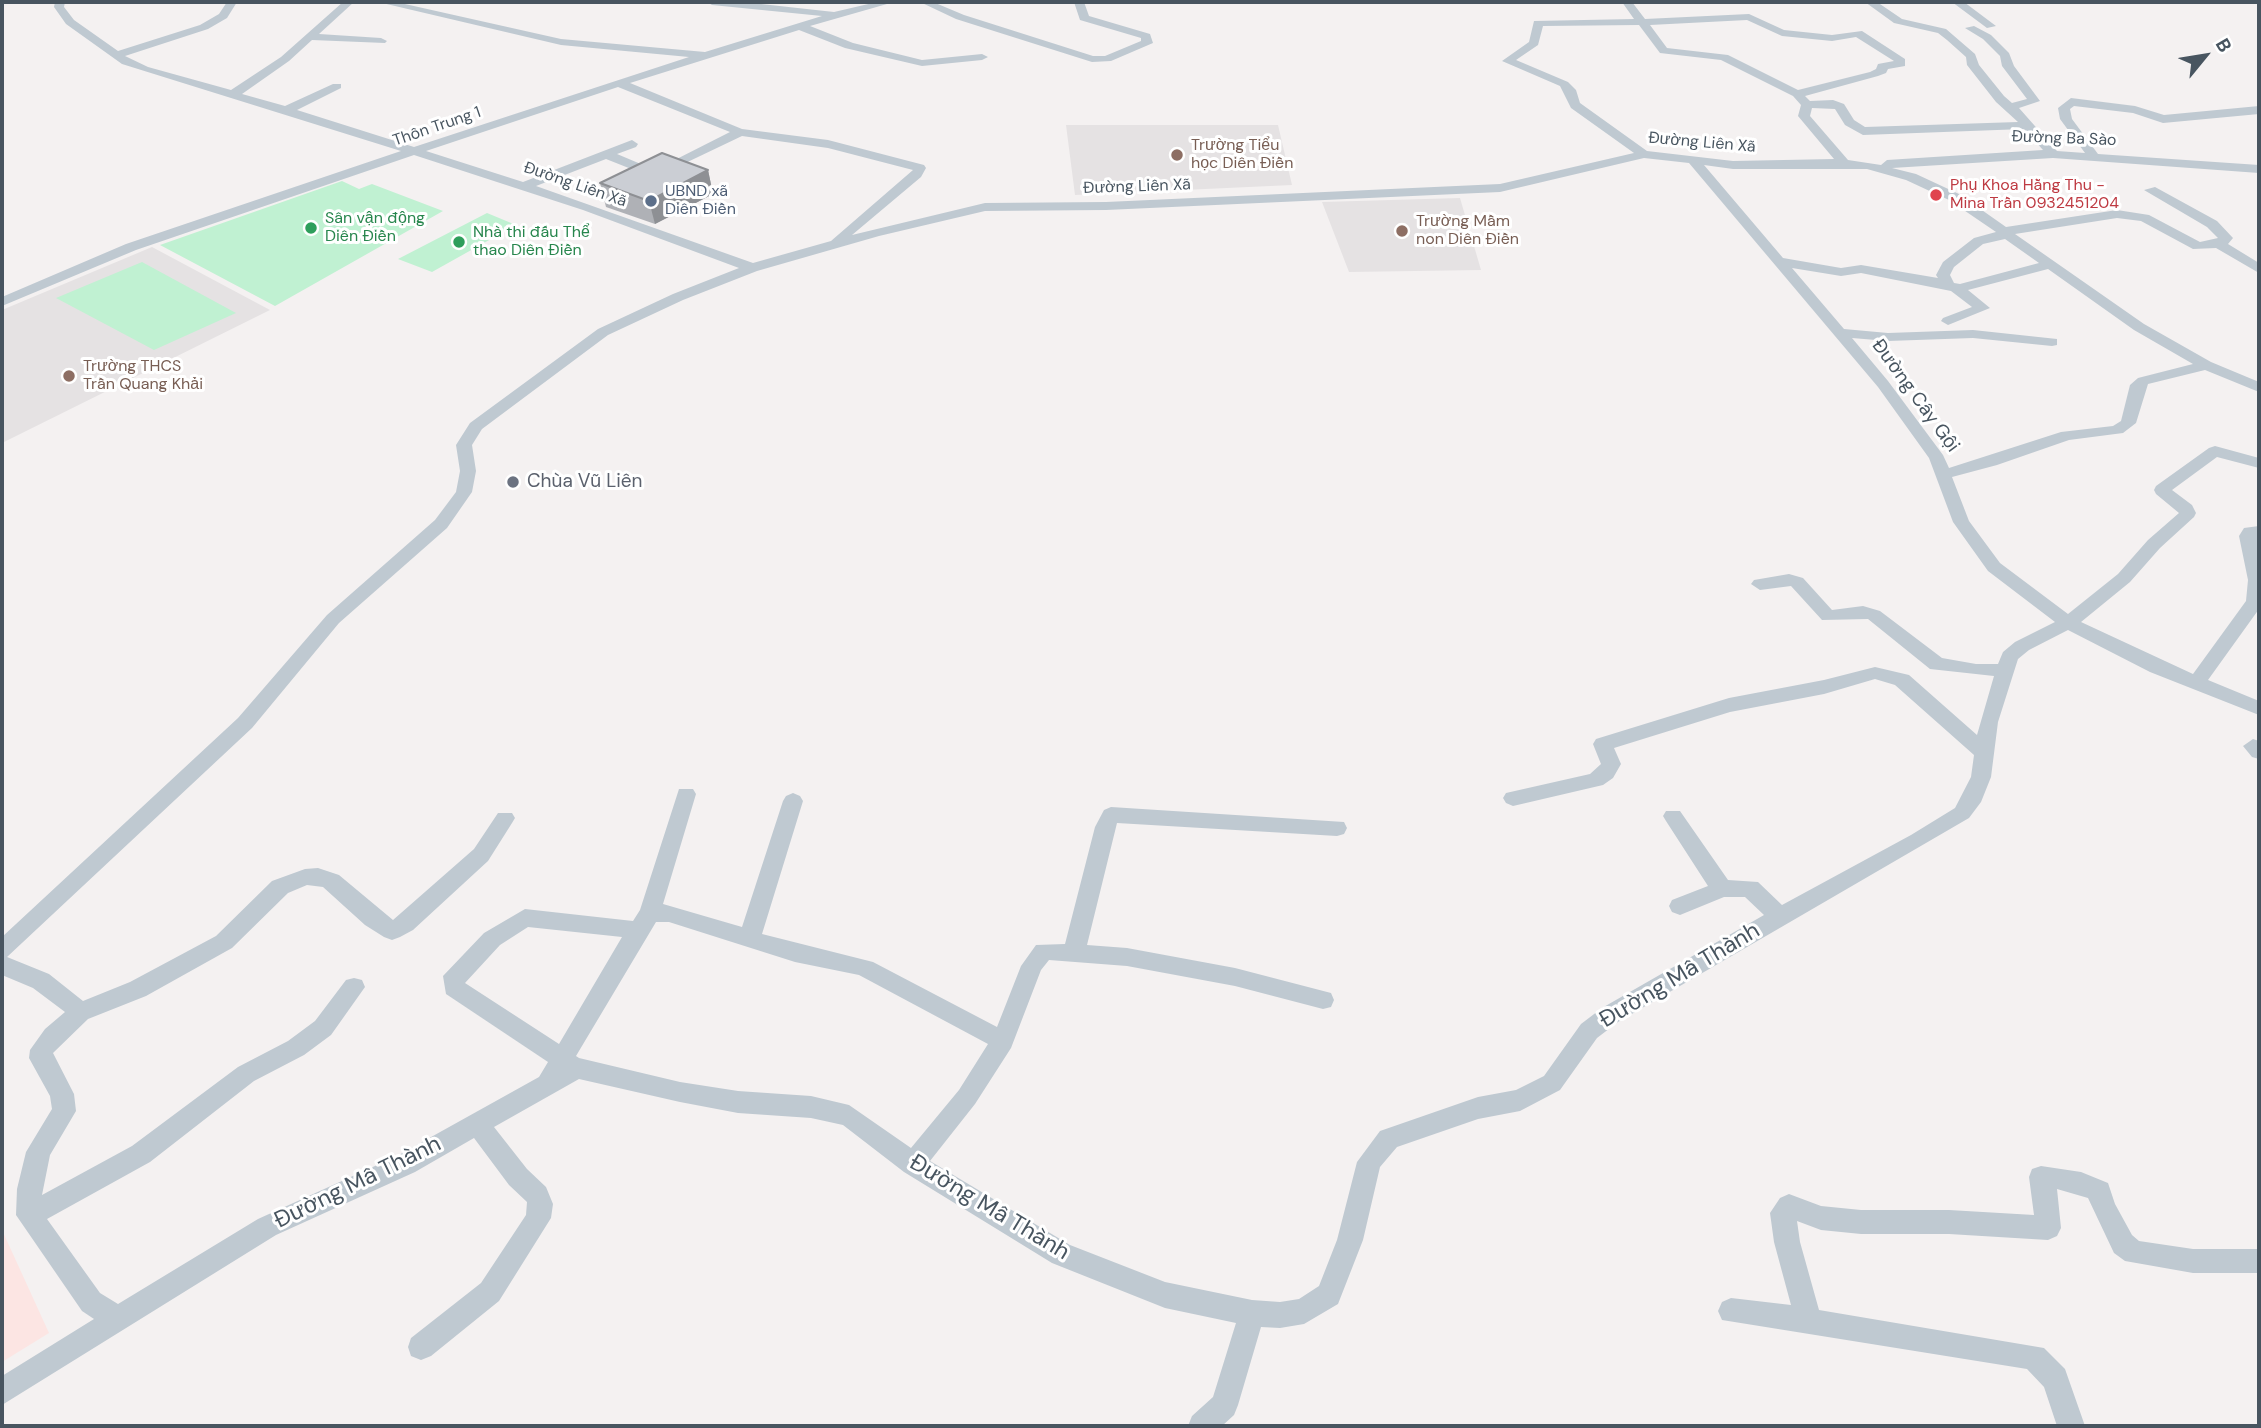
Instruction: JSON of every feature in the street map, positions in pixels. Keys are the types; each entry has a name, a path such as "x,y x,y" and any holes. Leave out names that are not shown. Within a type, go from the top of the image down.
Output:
{"street":[{"name":"Đường Liên Xã","path":"60,2 59,8 70,22 116,55 144,69 286,110 588,206 752,268 833,244 985,207 1118,205 1477,190 1533,183 1644,154 1760,166 1844,163 1868,165 1932,186 2006,231 2140,327 2206,365 2259,387"},
{"path":"116,55 204,27 223,16 232,2"},
{"path":"232,95 275,67 349,2"},
{"path":"383,2 561,42 680,51 706,56"},
{"path":"712,2 835,15"},
{"name":"Thôn Trung 1","path":"2,302 131,247 414,151 835,15 889,2"},
{"path":"925,2 960,18 1092,59 1120,55 1147,43 1146,36 1084,18 1079,2"},
{"path":"1627,2 1664,51 1724,57 1797,94 1807,105 1833,104 1840,107 1849,122 1863,131 2025,125"},
{"path":"1870,2 1898,21 1942,31 1991,26 1957,2"},
{"path":"1644,154 1575,105 1570,90 1564,84 1508,61 1534,43 1538,23 1749,17 1782,33 1832,37 1858,33 1901,61 1901,64 1882,66 1881,71 1874,74 1797,94"},
{"path":"800,26 849,46 922,63 982,57"},
{"path":"1970,28 1987,37 2005,55 2008,66 2034,101 2010,107"},
{"path":"1942,31 1971,55 1973,65 1991,89 2053,154"},
{"path":"310,37 382,41"},
{"path":"619,83 740,132 828,144 920,169 918,174 833,244"},
{"path":"286,110 337,86"},
{"path":"2092,154 2066,119 2064,108 2071,102 2135,110 2163,119 2259,110"},
{"path":"1807,105 1804,116 1844,163"},
{"path":"634,183 740,132"},
{"path":"524,186 632,144"},
{"path":"605,154 654,174"},
{"name":"Đường Ba Sào","path":"1868,165 2092,154 2259,169"},
{"name":"Đường Cây Gội","path":"1694,161 1842,333 1922,437 1945,474 1961,522 1981,552 2017,586 2068,623 2196,683 2259,708"},
{"path":"1950,286 1943,270 1948,265 1979,241 1997,238 2006,231 2125,214 2144,218 2198,246 2219,244 2226,238 2220,230 2150,190"},
{"path":"588,206 603,198"},
{"path":"2219,244 2259,269"},
{"path":"1778,261 1848,273 1861,269 1950,286 1983,308 1948,321"},
{"path":"1950,286 2052,264"},
{"path":"2,950 245,723 332,619 441,524 464,492 468,471 464,445 476,426 603,332 667,302 752,268"},
{"path":"1842,333 1888,337 1973,334 2052,342"},
{"path":"1945,474 1991,462 2067,435 2117,430 2128,423 2132,416 2137,385 2206,365"},
{"name":"Đường Mâ Thành","path":"2,1391 267,1227 406,1164 547,1084 569,1064 680,1092 738,1102 811,1107 849,1116 913,1164 1061,1254 1165,1295 1252,1313 1280,1315 1304,1311 1329,1295 1350,1240 1369,1162 1389,1139 1478,1108 1520,1100 1552,1083 1589,1031 1610,1015 1779,916 1918,841 1962,813 1976,792 1988,722 2003,670 2010,656 2022,646 2068,623 2124,578 2154,544 2188,513 2162,490 2214,451 2259,463"},
{"path":"2196,683 2255,602 2257,580 2248,536 2250,532 2259,531"},
{"path":"1760,584 1789,580 1797,583 1828,616 1863,612 1874,615 1894,628 1923,656 1937,664 1976,670 2003,670"},
{"path":"1513,798 1595,779 1606,773 1611,764 1603,744 1730,705 1875,673 1888,674 1902,680 1984,753"},
{"path":"686,794 644,922 569,1064 454,987 454,976 492,939 525,918 644,922 669,913 795,953 864,968 1003,1041"},
{"path":"749,939 793,802"},
{"path":"1074,951 1105,827 1111,814 1337,828"},
{"path":"1673,816 1722,889"},
{"path":"117,1318 91,1302 29,1216 30,1189 38,1152 65,1111 65,1104 41,1058 42,1050 80,1012 138,989 224,942 280,887 305,877 318,876 331,881 373,919 392,931 405,924 481,855 505,818"},
{"path":"1680,906 1722,889 1750,888 1779,916"},
{"path":"913,1164 967,1097 1003,1041 1032,966 1044,951 1074,951 1126,957 1235,977 1323,1000"},
{"path":"2,965 41,981 61,994 80,1012"},
{"path":"29,1216 141,1154 226,1088 296,1048 323,1028 354,987"},
{"path":"421,1347 490,1292 538,1218 540,1205 537,1195 518,1177 477,1123"},
{"path":"1809,1321 1787,1241 1783,1213 1789,1206 1821,1218 1861,1222 1949,1222 2048,1228 2041,1177 2057,1178 2099,1191 2103,1207 2123,1244 2134,1252 2193,1261 2259,1261"},
{"path":"1731,1311 2034,1357 2055,1379 2071,1426"},
{"path":"1202,1426 1224,1405 1252,1313"}],"shaded area":[{"name":"Trường Tiểu học Diên Điền","path":"1066,125 1278,125 1292,185 1075,195"},
{"name":"Trường Mầm non Diên Điền","path":"1460,198 1481,270 1349,272 1322,202"},
{"name":"Trường THCS Trần Quang Khải","path":"152,247 270,310 2,443 2,310"},
{"path":"2,1230 49,1333 2,1362"}],"green space":[{"name":"Sân vận động Diên Điền","path":"342,181 359,189 372,184 443,211 275,306 160,245"},
{"name":"Nhà thi đấu Thể thao Diên Điền","path":"487,213 516,225 432,272 398,259"},
{"path":"142,262 236,313 154,350 56,298"}],"building":[{"path":"662,153 708,170 649,201 600,183"}],"place":[{"name":"Trường Tiểu học Diên Điền","path":"1177,155"},
{"name":"Phụ Khoa Hằng Thu - Mina Trần 0932451204","path":"1936,195"},
{"name":"UBND xã Diên Điền","path":"651,201"},
{"name":"Sân vận động Diên Điền","path":"311,228"},
{"name":"Trường Mầm non Diên Điền","path":"1402,231"},
{"name":"Nhà thi đấu Thể thao Diên Điền","path":"459,242"},
{"name":"Trường THCS Trần Quang Khải","path":"69,376"},
{"name":"Chùa Vũ Liên","path":"513,482"}]}
